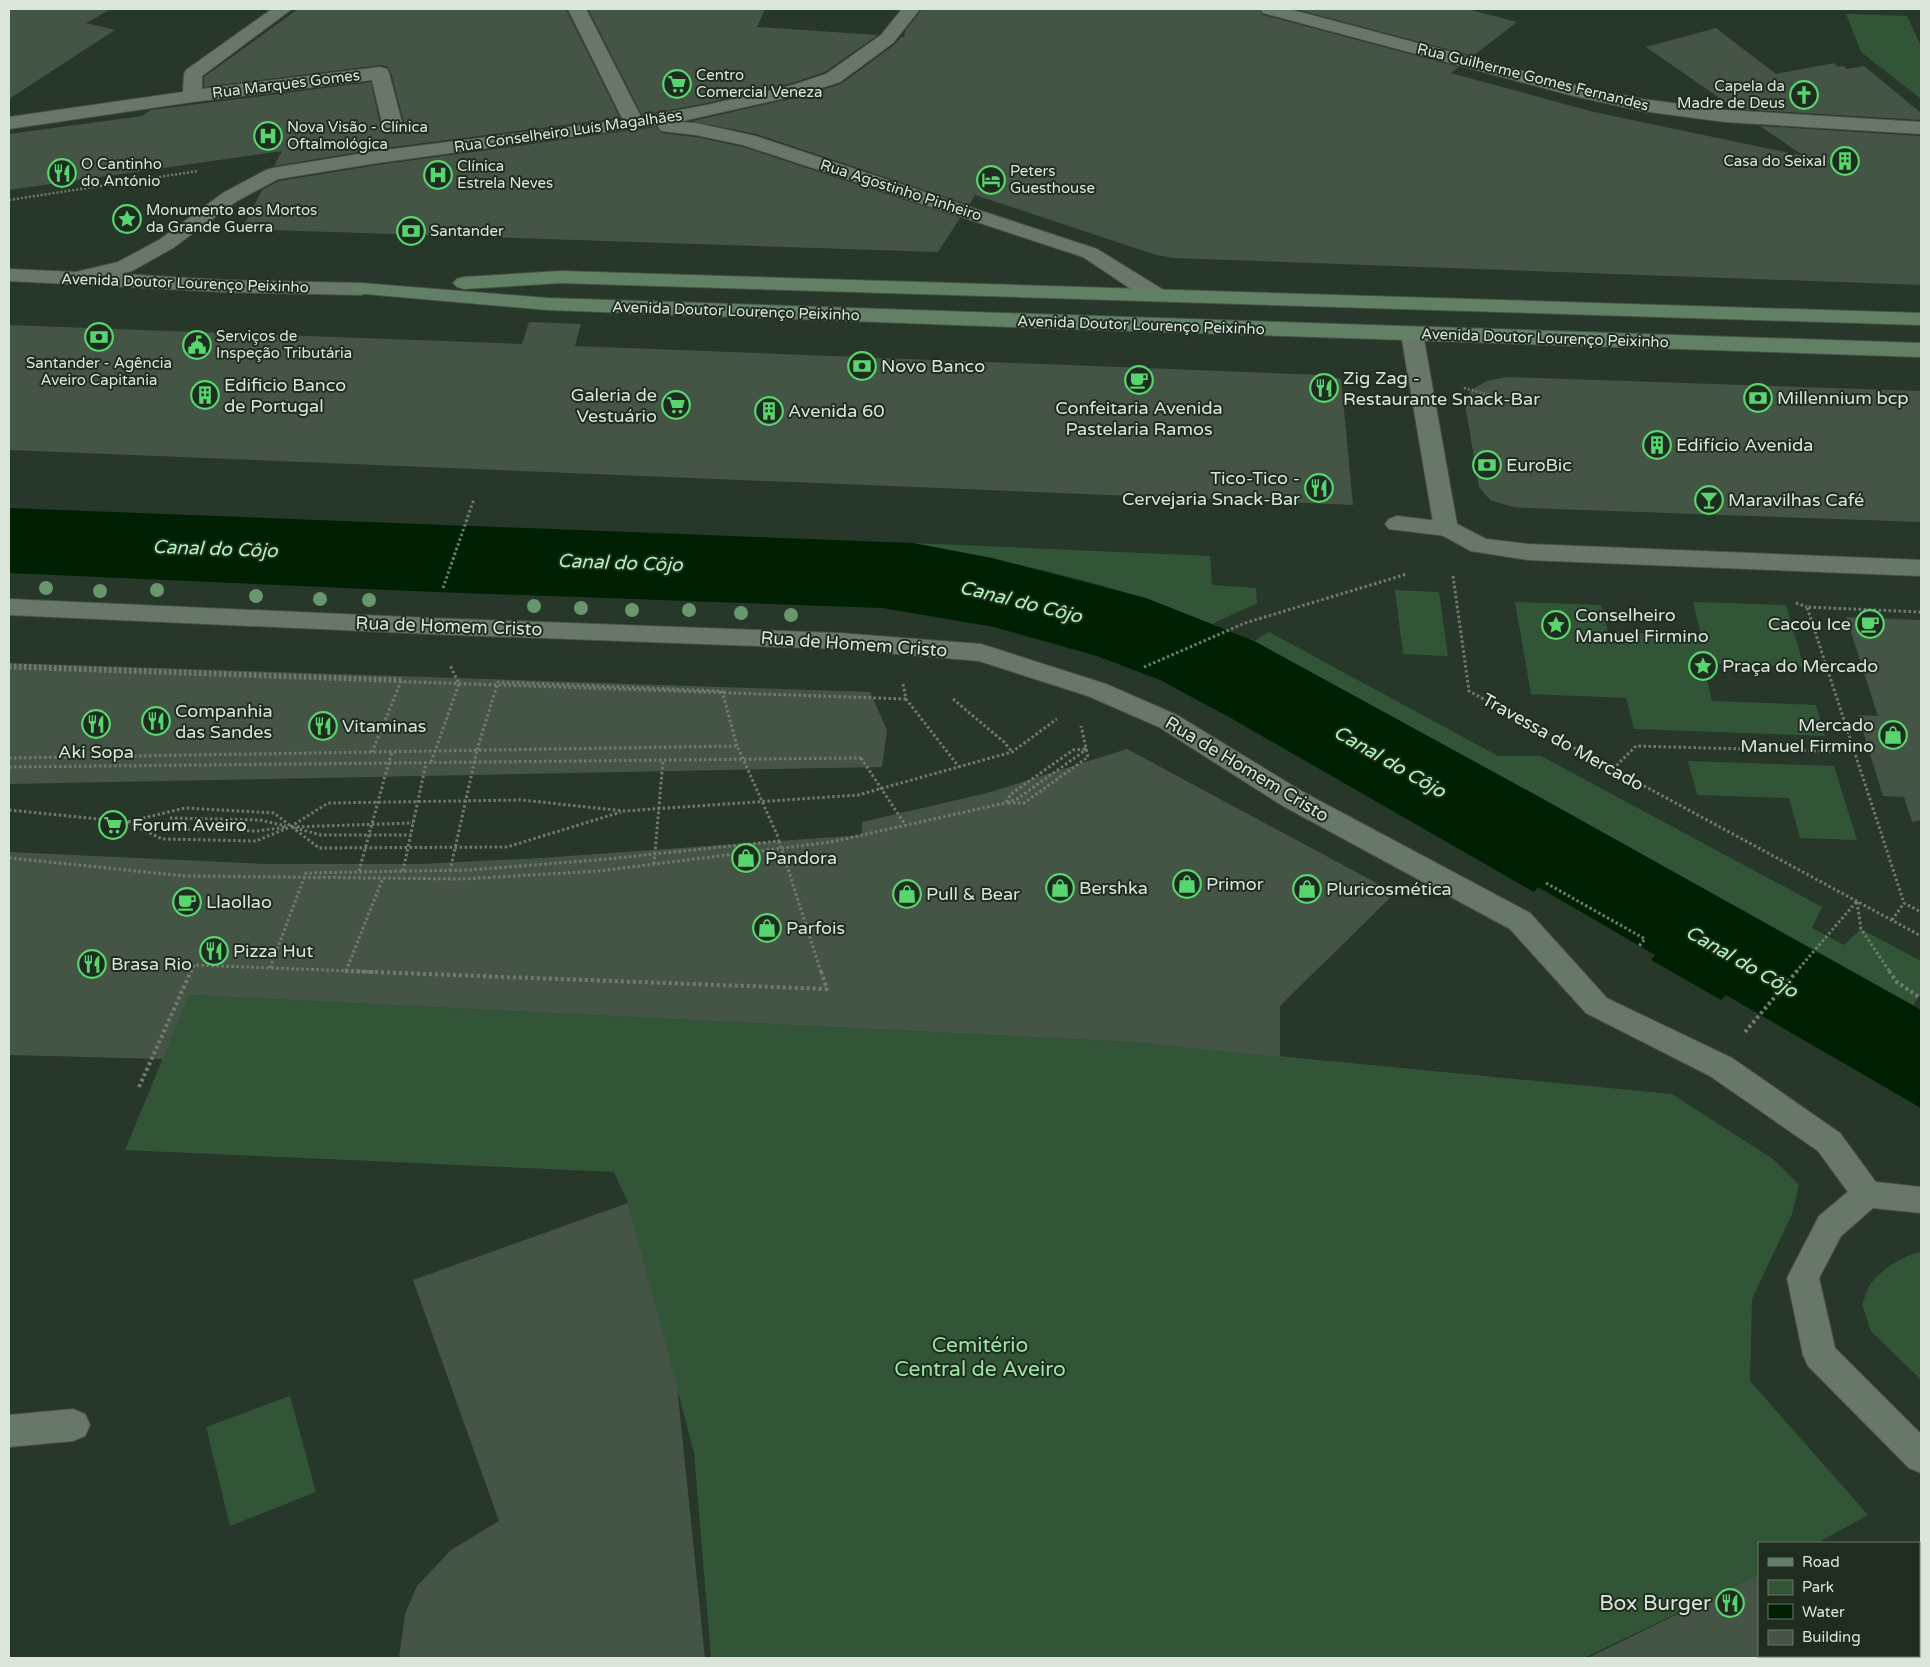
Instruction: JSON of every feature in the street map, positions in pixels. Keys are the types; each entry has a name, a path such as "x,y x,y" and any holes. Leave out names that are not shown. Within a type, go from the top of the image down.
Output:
{"main road":[{"name":"Avenida Doutor Lourenço Peixinho","path":"361,289 561,277 1154,294 1286,301 1921,319"},
{"name":"Avenida Doutor Lourenço Peixinho","path":"361,289 548,304 1921,350"}],"street":[{"name":"Rua Marques Gomes","path":"192,96 193,74 283,9"},
{"path":"578,9 634,124"},
{"name":"Rua Conselheiro Luís Magalhães","path":"73,279 125,267 166,244 230,197 273,174 396,137 634,124 721,108 799,89 833,78 887,39 911,9"},
{"name":"Rua Guilherme Gomes Fernandes","path":"1269,9 1581,92 1642,105 1725,116 1921,128"},
{"name":"Rua Marques Gomes","path":"9,122 192,96 380,73 396,137"},
{"name":"Rua Agostinho Pinheiro","path":"634,124 696,129 748,140 1090,254 1154,294"},
{"name":"Avenida Doutor Lourenço Peixinho","path":"9,275 234,286 361,289"},
{"path":"1412,334 1446,528"},
{"path":"1396,524 1446,528 1480,546 1528,552 1921,568"},
{"name":"Rua de Homem Cristo","path":"9,607 896,644 981,653 1097,690 1168,721 1293,799 1520,921 1596,1006 1721,1067 1783,1110 1829,1142 1867,1194"},
{"path":"1921,1200 1867,1194 1830,1226 1803,1278 1820,1355 1921,1457"},
{"path":"9,1431 74,1426"}],"path":[{"path":"9,200 202,170"},
{"path":"1464,388 1490,395"},
{"path":"430,626 474,499"},
{"name":"Travessa do Mercado","path":"1446,528 1469,691 1921,936"},
{"path":"1136,670 1245,623 1407,574"},
{"path":"1921,612 1807,607 1904,903 1921,912"},
{"path":"9,667 402,679 372,752"},
{"path":"9,667 906,699 959,767"},
{"path":"140,1088 194,964 827,988 779,839 737,746 722,691 498,682 477,750 450,871"},
{"path":"127,822 162,839 256,841 290,827 328,803 522,800 624,811 858,795 1012,752 1097,690"},
{"path":"403,871 413,823 429,763 456,692"},
{"path":"952,699 1004,742 1012,752"},
{"path":"9,758 737,746"},
{"path":"1613,770 1636,746 1854,752"},
{"path":"1005,803 1024,803 1088,757 1087,749"},
{"path":"1005,803 1011,794 1073,750 1087,749"},
{"path":"9,858 186,876 463,880 598,870 832,842 1005,803 1017,799 1087,749"},
{"path":"359,871 392,752"},
{"path":"9,767 861,758 906,826"},
{"path":"654,864 664,760"},
{"path":"9,810 127,822 185,808 274,813 319,848 507,847 624,811"},
{"path":"170,818 260,820 321,835 411,835"},
{"path":"167,829 257,831 290,827 413,823"},
{"path":"270,968 306,873 450,871 597,860 779,839"},
{"path":"346,971 383,878"},
{"path":"1546,883 1645,939 1639,946"},
{"path":"1747,1029 1857,901"},
{"path":"1857,901 1861,929 1878,956 1897,982 1919,997"},
{"path":"1892,920 1904,903"}],"green space":[{"path":"1846,14 1907,16 1921,46 1921,99 1861,52"},
{"path":"913,543 1210,556 1212,585 1256,588 1257,603 1212,624 1153,601 1087,581"},
{"path":"1395,590 1439,592 1448,656 1403,654"},
{"path":"1515,602 1601,605 1608,632 1701,635 1693,602 1786,605 1804,667 1703,663 1712,701 1816,705 1825,736 1634,729 1626,698 1531,694"},
{"path":"1269,632 1498,756 1541,756 1822,907 1812,928 1844,945 1861,929 1921,961 1921,994 1913,1005 1254,641"},
{"path":"1688,761 1834,766 1857,840 1800,838 1789,798 1697,795"},
{"name":"Cemitério Central de Aveiro","path":"189,995 1131,1042 1672,1094 1773,1159 1799,1185 1792,1214 1752,1299 1750,1381 1868,1515 1819,1542 1758,1542 1758,1574 1584,1658 711,1658 694,1453 628,1203 614,1172 125,1150"},
{"path":"1921,1252 1921,1380 1871,1331 1862,1305 1870,1285 1881,1273 1901,1259"},
{"path":"290,1396 316,1492 230,1526 206,1427"}],"water":[{"name":"Canal do Côjo","path":"9,508 913,543 992,558 1146,598 1254,641 1543,799 1921,1010 1921,1108 1726,995 1721,1000 1651,960 1655,955 1538,887 1534,892 1229,717 1160,680 1097,656 994,627 882,608 435,592 9,573"}],"building":[{"path":"9,9 111,9 86,23 115,30 9,99"},
{"path":"298,9 566,9 620,118 377,149 274,166 282,151 9,190 9,134 142,116 151,110 371,82 380,124 384,129 391,131 400,128 404,123 391,73 388,67 381,65 204,87 204,77"},
{"path":"588,9 765,9 757,27 878,35 825,72 792,83 707,103 642,115"},
{"path":"922,9 1258,9 1263,15 1459,67 1451,73 1594,112 1804,156 1760,126 1921,136 1921,285 1173,258 1156,255 975,195 969,205 756,134 692,121 799,97 841,84 894,45 901,37 904,37 905,31"},
{"path":"1295,9 1467,9 1517,22 1473,56"},
{"path":"1716,28 1776,74 1834,63 1838,67 1843,66 1847,69 1864,66 1921,113 1921,120 1735,109 1646,47"},
{"path":"656,127 661,133 696,137 743,147 960,218 938,252 242,229 262,190 279,181 377,165"},
{"path":"529,322 581,324 575,346 1322,375 1341,379 1353,505 9,450 9,325 522,344"},
{"name":"Edifício Avenida","path":"1507,377 1921,391 1921,522 1527,508 1513,507 1490,500 1479,487 1465,404 1471,390 1487,381"},
{"name":"Mercado Manuel Firmino","path":"1846,617 1921,620 1921,820 1912,822 1904,797 1883,796 1858,715 1878,716"},
{"path":"9,663 870,692 887,730 882,767 9,784"},
{"path":"1127,749 1395,893 1280,1006 1280,1057 1131,1042 189,995 163,1059 9,1055 9,852 266,864 420,864 541,858 862,835 862,822 987,793"},
{"path":"628,1203 677,1385 705,1658 399,1658 405,1614 417,1586 451,1550 499,1521 413,1280"},
{"name":"Box Burger","path":"1758,1574 1759,1658 1588,1658"}],"tunnel":[{"path":"392,123 395,136"}],"place":[{"name":"Centro Comercial Veneza","path":"677,84"},
{"name":"Capela da Madre de Deus","path":"1804,95"},
{"name":"Nova Visão - Clínica Oftalmológica","path":"268,136"},
{"name":"Casa do Seixal","path":"1845,161"},
{"name":"O Cantinho do António","path":"62,173"},
{"name":"Clínica Estrela Neves","path":"438,175"},
{"name":"Peters Guesthouse","path":"991,180"},
{"name":"Monumento aos Mortos da Grande Guerra","path":"127,219"},
{"name":"Santander","path":"411,231"},
{"name":"Santander - Agência Aveiro Capitania","path":"99,337"},
{"name":"Serviços de Inspeção Tributária","path":"197,345"},
{"name":"Novo Banco","path":"862,366"},
{"name":"Confeitaria Avenida Pastelaria Ramos","path":"1139,380"},
{"name":"Zig Zag - Restaurante Snack-Bar","path":"1324,388"},
{"name":"Edificio Banco de Portugal","path":"205,395"},
{"name":"Millennium bcp","path":"1758,398"},
{"name":"Galeria de Vestuário","path":"676,405"},
{"name":"Avenida 60","path":"769,411"},
{"name":"Edifício Avenida","path":"1657,445"},
{"name":"EuroBic","path":"1487,465"},
{"name":"Tico-Tico - Cervejaria Snack-Bar","path":"1319,488"},
{"name":"Maravilhas Café","path":"1709,500"},
{"name":"Cacou Ice","path":"1870,624"},
{"name":"Conselheiro Manuel Firmino","path":"1556,625"},
{"name":"Praça do Mercado","path":"1703,666"},
{"name":"Companhia das Sandes","path":"156,721"},
{"name":"Aki Sopa","path":"96,724"},
{"name":"Vitaminas","path":"323,726"},
{"name":"Mercado Manuel Firmino","path":"1893,735"},
{"name":"Forum Aveiro","path":"113,825"},
{"name":"Pandora","path":"746,858"},
{"name":"Primor","path":"1187,884"},
{"name":"Bershka","path":"1060,888"},
{"name":"Pluricosmética","path":"1307,889"},
{"name":"Pull & Bear","path":"907,894"},
{"name":"Llaollao","path":"187,902"},
{"name":"Parfois","path":"767,928"},
{"name":"Pizza Hut","path":"214,951"},
{"name":"Brasa Rio","path":"92,964"},
{"name":"Box Burger","path":"1730,1603"}]}
